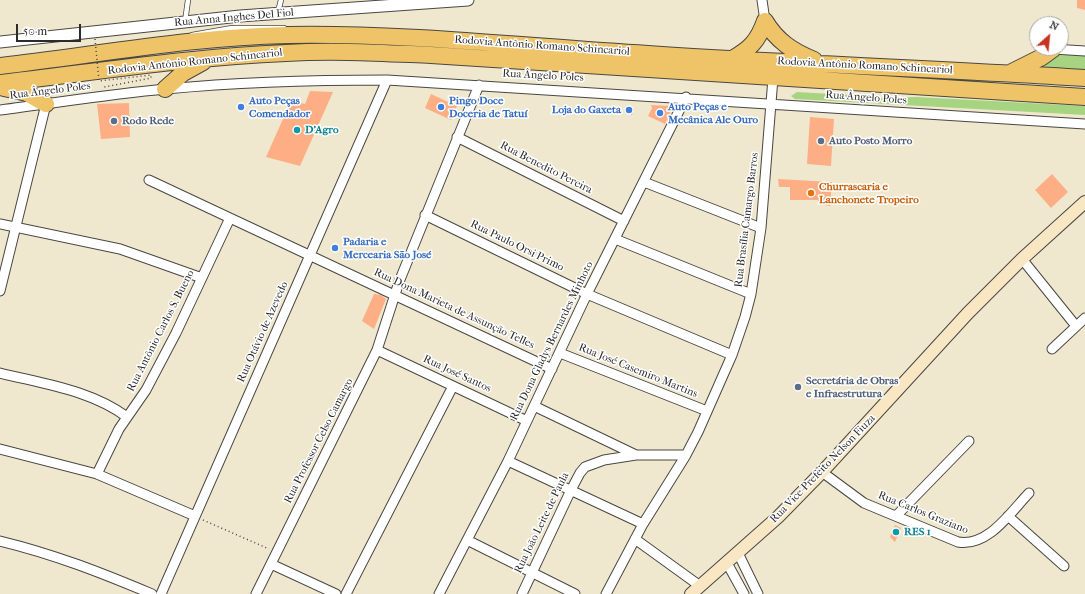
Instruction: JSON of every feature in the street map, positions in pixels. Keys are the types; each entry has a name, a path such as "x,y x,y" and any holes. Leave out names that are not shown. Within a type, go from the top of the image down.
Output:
{"highway":[{"path":"732,59 748,50 755,44 765,21"},
{"path":"765,21 778,39 787,47 823,64"},
{"name":"Rodovia Antônio Romano Schincariol","path":"0,66 159,45 256,36 349,35 430,38 732,59 1085,78"},
{"name":"Rodovia Antônio Romano Schincariol","path":"0,83 212,58 286,53 378,53 1085,97"},
{"path":"1009,73 1043,56"},
{"path":"165,89 183,73 212,58"},
{"path":"0,88 27,93 46,104"}],"main road":[{"name":"Rua Vice-Prefeito Nelson Fiuza","path":"695,590 738,553 822,472 968,314 1022,259 1085,202"}],"street":[{"name":"Rua Anna Inghes Del Fiol","path":"0,42 185,22 468,0"},
{"path":"762,0 765,21"},
{"path":"1069,50 1085,51"},
{"name":"Rua Brasília Camargo Barros","path":"606,594 642,524 686,454 732,355 751,294 761,228 773,78"},
{"name":"Rua Ângelo Poles","path":"0,110 165,89 278,81 387,80 686,97 771,104 1085,124"},
{"name":"Rua Otávio de Azevedo","path":"161,594 387,80"},
{"name":"Rua Professor Celso Camargo","path":"256,594 377,350 394,295 425,215 479,85"},
{"name":"Rua Dona Gladys Bernardes Minhoto","path":"439,594 508,461 587,294 686,97"},
{"path":"0,291 46,104"},
{"name":"Rua Benedito Pereira","path":"457,137 624,221"},
{"name":"Rua Dona Marieta de Assunção Telles","path":"149,180 552,369"},
{"path":"644,182 761,228"},
{"name":"Rua Paulo Orsi Primo","path":"425,215 587,294 732,355"},
{"name":"Rua Antônio Carlos S. Bueno","path":"97,474 119,429 146,390 230,218"},
{"path":"0,224 120,249 202,278"},
{"path":"615,239 751,294"},
{"path":"1022,259 1076,326"},
{"path":"1052,349 1085,318"},
{"name":"Rua José Santos","path":"377,350 527,421"},
{"name":"Rua José Casemiro Martins","path":"560,353 707,411"},
{"path":"0,373 95,398 113,407 127,417"},
{"path":"346,594 453,386"},
{"name":"Rua João Leite de Paula","path":"534,406 636,455"},
{"path":"896,516 969,441"},
{"path":"0,449 97,474 196,516"},
{"name":"Rua João Leite de Paula","path":"522,594 570,490 580,473 593,462 636,455 686,454"},
{"path":"508,461 642,524"},
{"name":"Rua Carlos Graziano","path":"822,472 859,500 958,542 969,544 979,541 990,533 1029,493"},
{"path":"1008,516 1064,566"},
{"path":"635,539 695,590"},
{"path":"467,540 575,594"},
{"path":"0,541 61,558 152,594"},
{"path":"738,553 758,594"},
{"path":"727,563 744,594"},
{"path":"271,564 336,594"}],"lane":[{"path":"185,22 188,0"},
{"path":"278,14 281,0"}],"path":[{"path":"95,39 100,80 151,75 151,78 104,87"},
{"path":"196,516 276,552"}],"green space":[{"path":"1069,54 1085,55 1085,70 1036,67 1052,56 1069,56"},
{"path":"797,92 882,98 916,97 1085,106 1085,115 795,99 791,96"}],"building":[{"path":"1077,0 1085,0 1085,10 1077,8"},
{"name":"D'Agro","path":"310,91 333,92 300,166 266,157 291,101 305,104"},
{"name":"Pingo Doce Doceria de Tatuí","path":"431,94 457,106 451,120 425,108"},
{"name":"Rodo Rede","path":"129,103 130,137 101,139 97,104"},
{"name":"Loja do Gaxeta","path":"627,105 634,109 632,115 624,111"},
{"name":"Auto Peças e Mecânica Ale Ouro","path":"651,105 671,106 672,109 665,124 648,116 652,108"},
{"name":"Auto Posto Morro","path":"810,117 834,119 831,166 807,164"},
{"path":"1052,174 1068,192 1051,208 1035,190"},
{"name":"Churrascaria e Lanchonete Tropeiro","path":"778,179 832,182 830,206 818,204 818,200 790,200 790,187 779,187"},
{"path":"374,294 381,295 386,299 374,329 362,321"},
{"name":"RES 1","path":"895,525 901,528 895,542 890,537"}],"place":[{"name":"Auto Peças Comendador","path":"241,107"},
{"name":"Pingo Doce Doceria de Tatuí","path":"441,107"},
{"name":"Loja do Gaxeta","path":"629,110"},
{"name":"Auto Peças e Mecânica Ale Ouro","path":"660,113"},
{"name":"Rodo Rede","path":"114,121"},
{"name":"D'Agro","path":"297,130"},
{"name":"Auto Posto Morro","path":"821,141"},
{"name":"Churrascaria e Lanchonete Tropeiro","path":"811,193"},
{"name":"Padaria e Mercearia São José","path":"335,248"},
{"name":"Secretária de Obras e Infraestrutura","path":"798,387"},
{"name":"RES 1","path":"896,532"}]}
